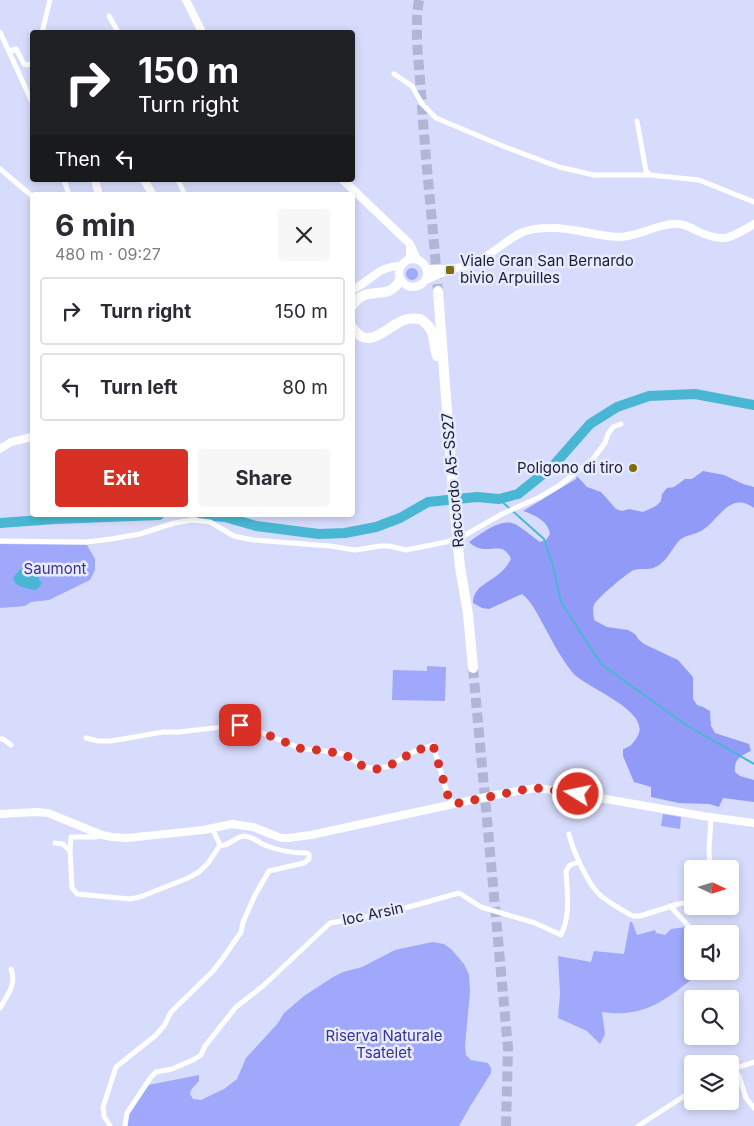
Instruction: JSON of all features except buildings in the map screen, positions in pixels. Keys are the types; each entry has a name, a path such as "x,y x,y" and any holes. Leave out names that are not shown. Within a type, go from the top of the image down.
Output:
{"highway":[{"path":"355,302 365,295 396,288 400,273"},
{"name":"Raccordo A5-SS27","path":"438,291 454,513 468,614 473,668"},
{"path":"355,330 362,336 370,338 379,337 405,320 420,319 431,329 434,335 436,352 444,373"}],"main road":[{"path":"186,0 201,30"},
{"path":"344,182 355,192"},
{"path":"355,192 410,244 412,260 400,273"},
{"path":"355,289 379,271 389,267 400,273 404,285 411,288 418,287 426,280 448,270 474,263 524,232 543,228 621,236 636,235 663,226 677,224 719,239 732,237 754,224"},
{"path":"412,260 423,263 427,269 426,280"},
{"path":"427,269 448,270"},
{"path":"0,449 12,442 30,438"},
{"path":"0,814 48,813 102,835 127,838 232,824 245,825 281,838 298,837 536,788 754,823"}],"street":[{"path":"42,30 50,0"},
{"path":"109,16 117,30"},
{"path":"0,32 30,98"},
{"path":"9,51 16,50 24,64 30,64"},
{"path":"394,74 412,86 422,104 436,118 505,147 560,167 594,175 650,174 699,180 754,202"},
{"path":"637,121 646,171 650,174"},
{"path":"0,169 30,194"},
{"path":"0,541 87,542 111,540 140,534 174,523 193,520 210,522 234,536 254,540 330,546 355,550 389,546 406,550 465,536 502,514 526,504 560,485 593,459 605,443 613,427 621,424"},
{"path":"86,738 98,741 111,741 163,732 240,725 302,749 324,750 344,754 364,767 377,769 389,766 415,751 433,745 448,796 454,804"},
{"path":"0,739 11,745"},
{"path":"710,860 711,817"},
{"path":"212,828 220,845"},
{"path":"569,834 578,862 596,892 633,916 640,916 684,903"},
{"path":"102,835 96,837 71,837 72,888 77,894 130,899 140,898 199,872 209,862 220,845"},
{"path":"110,1126 104,1116 104,1107 116,1067 155,1036 164,1026 171,1012 213,971 241,932 243,922 266,874 273,870 304,863 310,856 307,853 287,852 266,846 246,836 235,839 226,845 220,845"},
{"path":"55,843 62,844 70,851"},
{"name":"loc Arsin","path":"125,1126 127,1113 156,1072 172,1069 194,1060 201,1054 205,1046 236,1007 263,986 330,923 387,913 459,893 481,906 536,923 561,935 566,925 567,916 566,871 570,865 578,862"},
{"path":"670,906 688,925"},
{"path":"0,1008 14,983 14,976 11,970"},
{"path":"739,1067 754,1062"},
{"path":"739,1078 742,1082 746,1098 754,1108"},
{"path":"638,1126 684,1096"}],"green space":[{"path":"410,268 414,268 418,274 414,280 410,280 406,276 406,272"},
{"name":"Saumont","path":"0,544 87,545 95,559 95,570 90,580 49,600 31,602 25,606 0,608"},
{"path":"427,666 446,667 445,701 392,700 393,670 427,671"},
{"path":"663,814 681,817 680,829 661,826"},
{"path":"630,922 632,922 637,935 655,930 656,933 665,935 671,929 684,927 684,980 691,980 657,1004 645,1009 618,1013 602,1012 605,1034 600,1044 587,1031 558,1018 560,994 558,956 591,962 594,951 624,954"},
{"name":"Riserva Naturale Tsatelet","path":"432,942 444,944 464,964 469,975 470,992 465,1046 466,1055 471,1060 488,1063 491,1068 491,1073 459,1126 127,1126 128,1114 148,1085 199,1075 199,1081 190,1094 193,1099 201,1100 224,1089 237,1079 246,1058 278,1023 284,1013 304,996 333,977 362,967 395,950"}],"shaded area":[{"path":"703,471 724,475 754,487 754,508 745,503 731,505 701,531 680,540 659,565 652,568 637,569 625,576 600,597 593,610 594,620 607,627 628,630 635,634 644,644 678,660 693,677 693,699 697,705 710,711 711,726 715,733 749,744 751,751 737,761 735,772 740,776 754,780 754,802 723,798 719,807 709,804 679,803 651,797 651,787 634,782 623,756 623,749 631,745 637,737 640,727 636,718 615,700 572,672 529,601 522,594 489,609 482,608 473,603 479,588 497,576 511,559 503,549 481,549 469,542 490,528 509,522 518,525 540,542 546,540 550,534 547,525 523,511 576,479 577,476 587,487 601,492 616,509 643,512 656,506 661,501 662,494 667,488 674,487 685,479 692,479"},
{"path":"32,565 39,570 39,579 42,583 38,589 34,590 16,584 13,578 21,569"}],"waterway":[{"path":"225,517 256,526 319,534 345,533 376,527 400,518 428,502 477,497 499,499 518,494 553,466 590,424 617,407 649,396 695,394 754,405"},
{"path":"499,499 544,539 553,566 561,602 601,664 686,725 754,764"},
{"path":"0,523 107,517"}],"tunnel":[{"path":"419,0 417,46 438,291"},
{"path":"473,668 508,1048 506,1126"}],"place":[{"name":"Viale Gran San Bernardo bivio Arpuilles","path":"450,270"},
{"name":"Poligono di tiro","path":"633,468"}],"route":[{"path":"240,725 302,749 344,754 354,758 364,767 377,769 389,766 415,751 433,745 448,796 454,804 536,788 578,794"}]}
